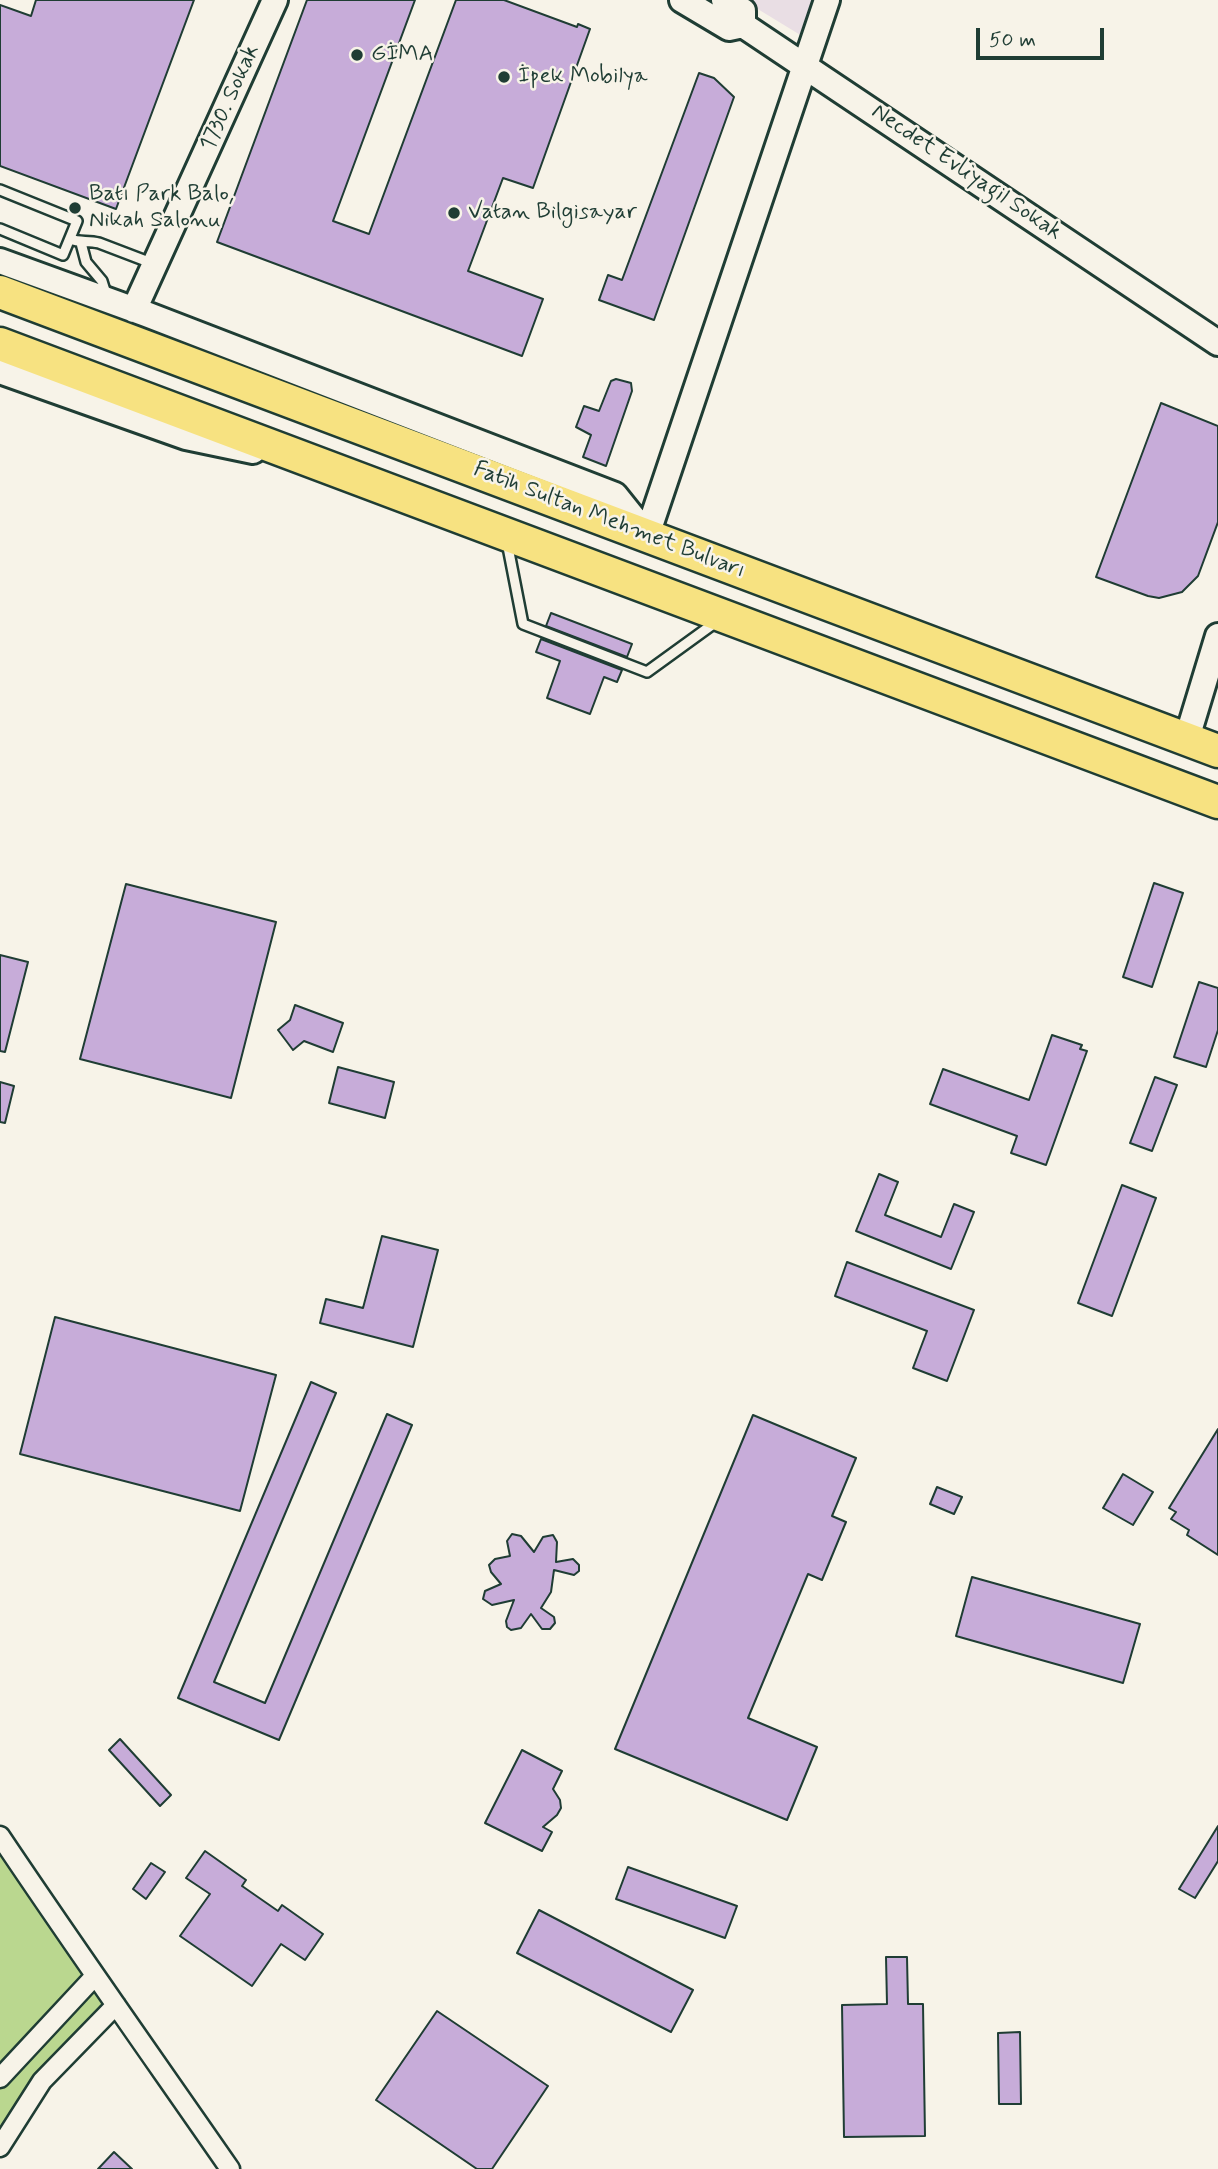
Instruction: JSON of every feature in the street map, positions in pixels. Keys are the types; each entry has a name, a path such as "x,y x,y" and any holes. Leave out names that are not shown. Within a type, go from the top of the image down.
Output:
{"highway":[{"name":"Fatih Sultan Mehmet Bulvarı","path":"0,292 99,313 647,535 1218,751"},
{"name":"Fatih Sultan Mehmet Bulvarı","path":"0,344 1218,802"}],"street":[{"name":"1730. Sokak","path":"134,310 275,0"},
{"path":"682,0 729,28 743,25"},
{"name":"Necdet Evliyagil Sokak","path":"724,0 743,11 743,25 1218,342"},
{"path":"647,535 827,0"},
{"path":"0,263 99,313 134,310 615,495 647,535"},
{"path":"0,371 186,436 325,466"},
{"path":"1187,738 1218,636"},
{"path":"0,1836 94,1977 230,2169"},
{"path":"0,2078 94,1977"},
{"path":"0,2147 42,2081 116,2005"}],"lane":[{"path":"0,190 77,221 63,255 0,229"},
{"path":"70,239 81,243 99,243 155,264"},
{"path":"81,243 86,262 105,287 99,313"},
{"path":"505,534 523,624 646,672 724,616"}],"shaded area":[{"path":"743,0 814,0 802,36"}],"green space":[{"path":"0,1836 116,2005 42,2081 0,2147"}],"building":[{"path":"36,0 194,0 116,209 0,166 0,5 31,16"},
{"path":"307,0 415,0 333,221 369,234 456,0 504,0 577,27 578,24 590,29 533,188 503,178 468,271 543,299 522,356 217,242"},
{"path":"699,73 714,78 734,97 654,320 599,300 608,275 622,280"},
{"path":"616,379 631,383 632,391 606,466 583,457 591,435 576,427 584,406 599,411 611,381"},
{"path":"1161,403 1218,426 1218,522 1198,576 1182,592 1159,598 1096,577"},
{"path":"551,613 632,644 627,657 546,626"},
{"path":"541,639 622,670 617,682 604,677 590,714 547,698 560,661 536,652"},
{"path":"1154,883 1183,893 1152,987 1123,977"},
{"path":"126,884 276,922 231,1098 80,1059"},
{"path":"0,955 28,962 5,1052 0,1051"},
{"path":"1199,982 1218,988 1218,1030 1206,1067 1174,1057"},
{"path":"295,1005 343,1023 333,1052 304,1041 293,1050 278,1030 290,1020"},
{"path":"1052,1035 1082,1045 1080,1049 1087,1051 1046,1165 1011,1153 1017,1136 930,1104 943,1069 1029,1100"},
{"path":"338,1067 394,1082 385,1118 329,1103"},
{"path":"1155,1077 1177,1085 1152,1151 1130,1143"},
{"path":"0,1082 14,1086 5,1123 0,1122"},
{"path":"879,1174 898,1182 885,1215 941,1237 954,1204 974,1212 951,1269 856,1231"},
{"path":"1122,1185 1156,1198 1112,1316 1078,1303"},
{"path":"382,1236 438,1250 413,1347 320,1323 326,1299 363,1308"},
{"path":"847,1262 974,1310 947,1381 913,1368 927,1331 835,1296"},
{"path":"55,1317 276,1375 240,1511 20,1454"},
{"path":"311,1382 336,1393 214,1682 265,1703 387,1414 412,1425 279,1740 178,1698"},
{"path":"753,1415 856,1458 832,1516 846,1522 822,1580 808,1574 748,1718 817,1747 787,1820 615,1749"},
{"path":"1218,1429 1218,1555 1187,1535 1189,1530 1171,1519 1176,1512 1169,1508"},
{"path":"1123,1474 1153,1492 1133,1525 1103,1508"},
{"path":"937,1487 962,1497 954,1514 930,1504"},
{"path":"512,1534 521,1536 534,1552 543,1537 553,1535 557,1542 556,1562 573,1559 579,1565 579,1571 574,1575 554,1570 551,1592 541,1608 554,1617 555,1623 550,1629 542,1629 531,1614 521,1628 511,1630 506,1621 514,1600 492,1605 483,1599 485,1591 501,1584 489,1565 495,1559 510,1556 507,1541"},
{"path":"972,1577 1140,1624 1123,1683 956,1636"},
{"path":"120,1739 171,1795 160,1806 109,1750"},
{"path":"522,1750 562,1771 553,1789 560,1800 561,1808 543,1827 552,1832 542,1851 485,1823"},
{"path":"1218,1826 1218,1861 1195,1898 1179,1889"},
{"path":"205,1851 246,1880 242,1886 278,1911 282,1905 323,1934 305,1960 281,1944 252,1986 180,1936 210,1894 186,1878"},
{"path":"151,1863 165,1872 146,1899 133,1889"},
{"path":"628,1867 737,1906 725,1938 616,1899"},
{"path":"539,1910 693,1990 671,2032 517,1953"},
{"path":"886,1957 907,1957 908,2004 923,2004 925,2136 844,2137 842,2005 887,2004"},
{"path":"437,2011 548,2086 492,2169 477,2169 376,2100"},
{"path":"1020,2032 1021,2104 999,2104 998,2033"},
{"path":"114,2152 132,2169 98,2169"}],"place":[{"name":"GİMA","path":"357,55"},
{"name":"İpek Mobilya","path":"504,77"},
{"name":"Batı Park Balo, Nikah Salonu","path":"75,208"},
{"name":"Vatan Bilgisayar","path":"454,213"}]}
